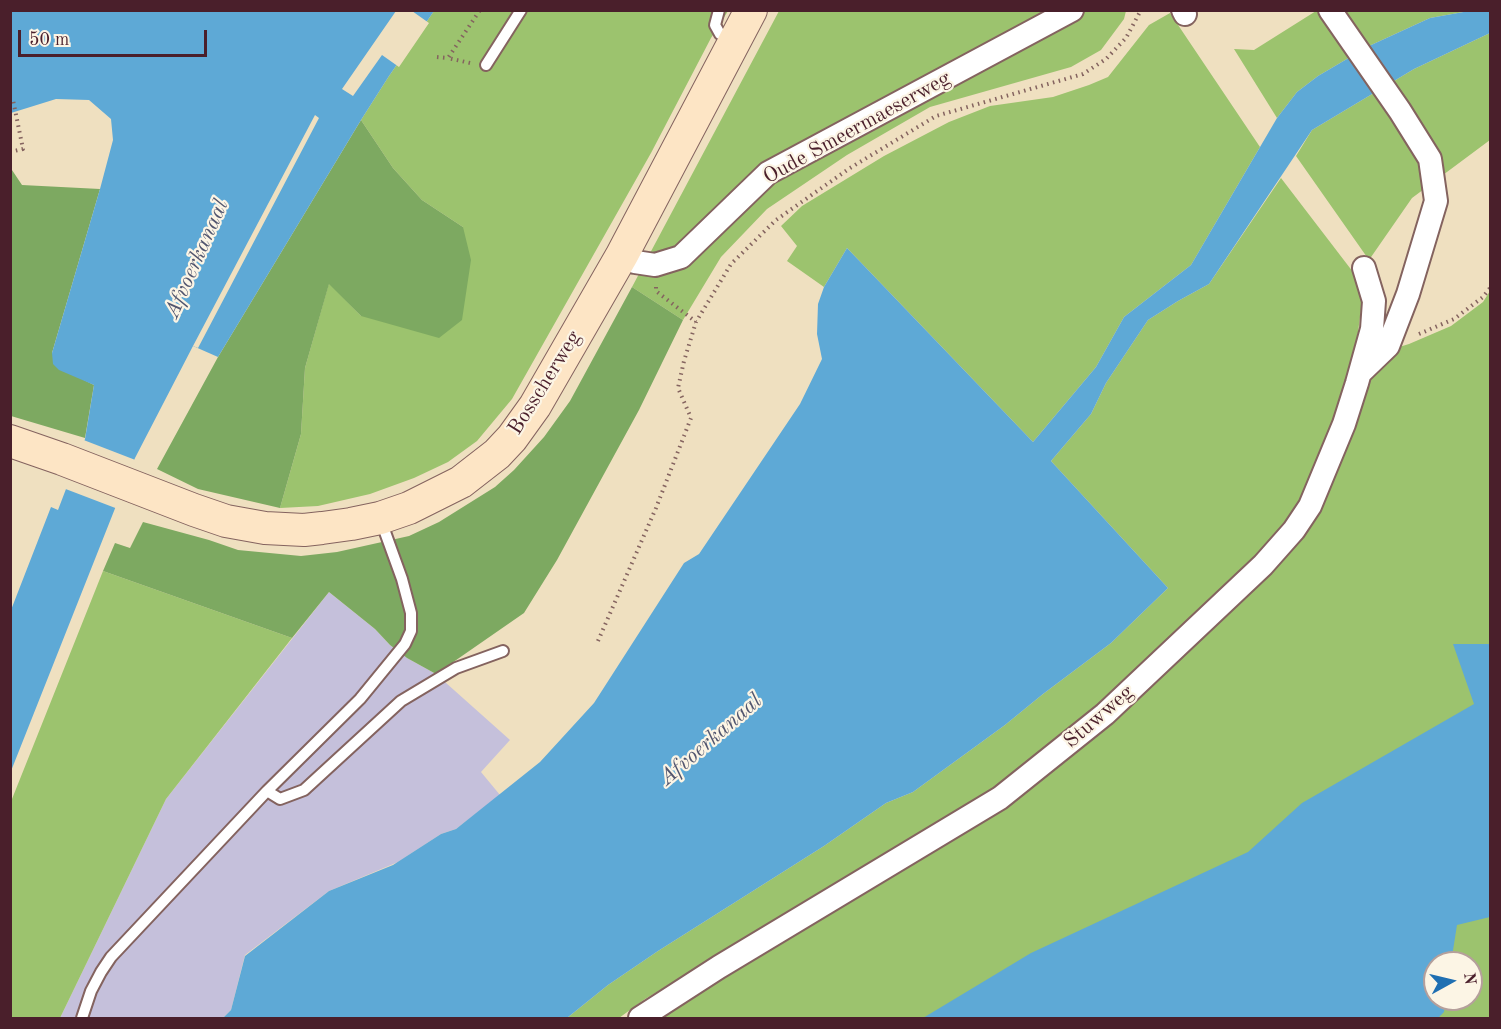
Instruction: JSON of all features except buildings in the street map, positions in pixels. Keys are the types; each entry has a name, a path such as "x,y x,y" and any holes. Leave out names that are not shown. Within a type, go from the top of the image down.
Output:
{"street":[{"name":"Bosscherweg","path":"10,441 209,516 265,528 313,529 380,518 409,508 461,482 512,438 535,406 622,255 751,10"},
{"name":"Oude Smeermaeserweg","path":"622,255 635,262 655,265 681,257 768,173 1072,10"},
{"path":"1337,19 1430,159 1436,201 1408,294 1388,346 1359,374"},
{"name":"Stuwweg","path":"640,1018 719,967 1000,798 1105,714 1263,565 1294,530 1310,506 1344,424 1372,329 1374,301 1364,268"}],"lane":[{"path":"486,65 521,10"},
{"path":"719,10 715,25 720,34 733,43"},
{"path":"82,1018 91,991 111,957 267,791 360,699 405,644 411,631 411,613 402,579 380,518"},
{"path":"267,791 280,798 304,790 401,701 456,668 503,651"}],"path":[{"path":"448,58 480,10"},
{"path":"598,641 656,508 691,418 678,388 696,322 732,264 776,220 850,168 936,116 1083,74 1106,59 1126,38 1141,10"},
{"path":"437,57 486,65"},
{"path":"10,152 23,149 13,100"},
{"path":"1415,335 1454,319 1491,288"},
{"path":"657,291 696,322"}],"shaded area":[{"path":"329,592 375,629 390,645 407,658 436,674 510,740 481,772 500,795 456,829 441,834 398,862 329,891 245,955 231,1010 223,1018 60,1018 166,799"}],"green space":[{"path":"434,11 728,11 512,399 477,441 448,462 414,478 370,494 318,506 280,508 301,434 305,368 329,283 361,316 463,227 422,200 393,168 361,120"},
{"path":"779,11 1126,11 1124,19 1101,50 1071,67 930,107 847,155 767,209 721,257 683,320 632,287"},
{"path":"1316,11 1469,11 1430,18 1369,46 1318,76 1297,92 1277,118 1234,49 1254,50"},
{"path":"1170,13 1260,147 1191,265 1124,317 1096,367 1033,442 847,248 824,287 787,261 797,246 781,226 802,206 884,156 949,122 990,106 1053,97 1108,77 1149,25"},
{"path":"1490,33 1490,140 1412,198 1369,260 1296,156 1312,130 1414,69"},
{"path":"361,120 393,168 422,200 463,227 471,260 462,320 439,338 361,316 329,284 305,368 301,434 280,508 198,489 157,469 218,357"},
{"path":"10,167 22,185 100,189 52,353 80,378 94,385 85,438 11,416"},
{"path":"1281,178 1353,272 1363,295 1356,347 1336,423 1289,525 1105,701 1000,787 645,999 619,1018 567,1018 608,985 658,951 824,846 886,803 913,792 1111,643 1168,588 1051,461 1091,414 1106,383 1148,320 1209,284"},
{"path":"632,287 683,320 639,410 557,560 524,613 436,674 407,658 390,645 375,629 329,592 292,638 103,571 115,543 130,548 143,522 238,550 301,556 337,552 409,536 439,522 495,487 544,437 570,401"},
{"path":"1490,291 1490,1018 657,1018 953,839 1057,768 1095,737 1143,695 1267,571 1362,385 1386,351 1451,326 1483,302"},
{"path":"103,571 292,638 166,799 60,1018 11,1018 10,804"}],"water":[{"name":"Afvoerkanaal","path":"11,11 434,11 361,120 218,357 193,346 135,458 11,771 11,610 51,507 58,510 85,439 94,385 59,370 53,364 52,353 113,140 111,119 89,100 56,99 11,113"},
{"name":"Afvoerkanaal","path":"1469,11 1490,11 1490,33 1414,69 1312,130 1209,284 1148,320 1106,383 1091,414 1051,461 1168,588 1111,643 913,792 886,803 824,846 658,951 608,985 567,1018 223,1018 231,1010 245,956 329,891 393,865 441,834 456,829 540,762 594,703 684,563 699,554 800,404 822,359 817,334 818,304 824,287 847,248 1033,442 1096,367 1124,317 1191,265 1277,118 1297,92 1318,76 1369,46 1430,18"},
{"path":"1453,644 1490,644 1490,917 1457,925 1453,951 1423,951 1423,1011 1444,1011 1438,1018 923,1018 1031,953 1248,852 1302,803 1474,704"}],"pier":[{"path":"396,11 412,11 429,23 399,67 382,55 353,96 342,89"},
{"path":"315,115 319,118 198,348 193,346"},
{"path":"81,439 138,461 118,509 63,488"}]}
